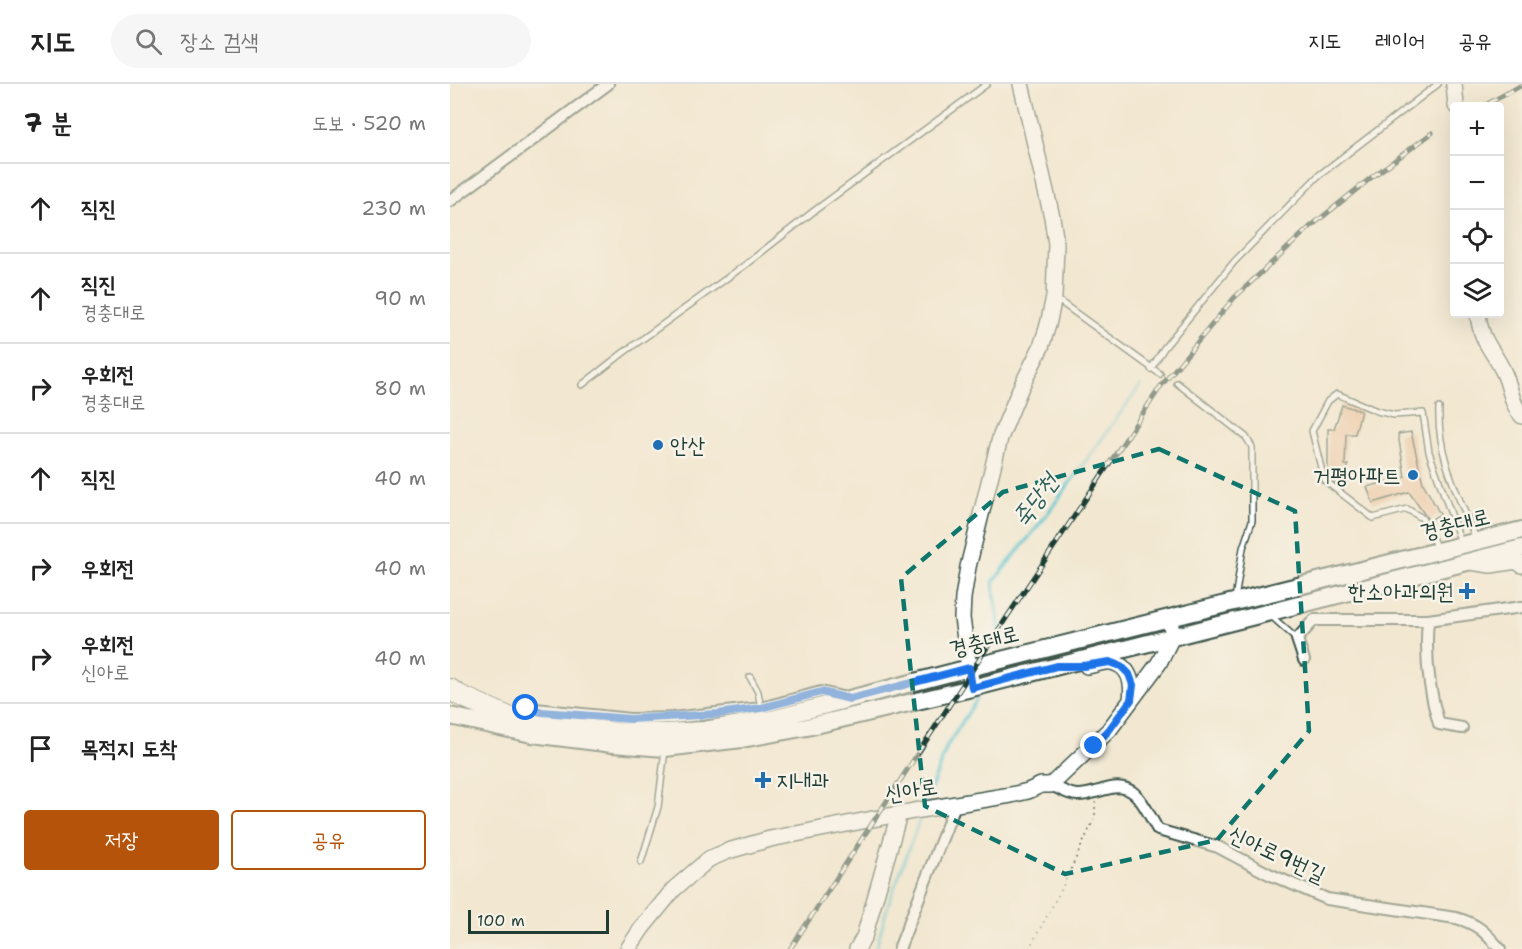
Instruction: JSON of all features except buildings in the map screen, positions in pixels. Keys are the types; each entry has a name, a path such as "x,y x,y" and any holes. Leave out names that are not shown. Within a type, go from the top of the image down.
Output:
{"highway":[{"path":"450,689 469,700 519,713"}],"main road":[{"name":"경충대로","path":"450,706 519,713 616,731 666,733 704,730 772,719 1440,551 1508,531"},
{"path":"1440,551 1464,562 1522,548"},
{"name":"경충대로","path":"450,716 532,734 614,744 666,733 704,745 775,734 972,688 1173,635 1310,602 1440,551"}],"street":[{"path":"450,201 608,84"},
{"path":"972,688 962,618 968,567 1000,438 1020,389 1041,347 1054,297 1056,244 1052,217 1021,84"},
{"path":"1454,84 1456,102"},
{"path":"1478,318 1480,330 1487,347 1504,373 1516,410 1522,416"},
{"path":"1464,562 1491,565 1516,561 1522,565"},
{"path":"1304,660 1297,639 1314,620 1428,620 1522,607"},
{"path":"1169,618 1173,635"},
{"path":"1428,620 1426,636 1433,703 1438,724 1462,728"},
{"name":"신아로","path":"628,949 668,896 709,860 747,845 906,812 1020,793 1041,785 1051,785 1109,730 1159,663 1173,635"},
{"path":"1057,666 1083,666 1110,662 1121,666 1129,674 1133,685 1131,700"},
{"path":"666,733 718,714 761,708 821,692 850,699"},
{"name":"신아로9번길","path":"1051,785 1076,796 1112,787 1128,790 1137,796 1158,830 1218,847 1269,874 1327,899 1463,920 1482,929 1500,949"},
{"path":"899,949 955,805"},
{"path":"857,949 864,937 906,812"}],"lane":[{"path":"582,385 987,84"},
{"path":"1151,369 1164,348 1234,262 1318,176 1438,84"},
{"path":"1054,297 1160,374"},
{"path":"1177,383 1246,437 1252,447 1252,520 1243,548 1234,602"},
{"path":"1440,551 1422,518 1407,509 1372,518 1324,480 1312,431 1328,401 1337,394 1394,416 1423,414 1429,452 1460,537"},
{"path":"1438,408 1438,428 1445,465 1474,534"},
{"path":"1452,539 1483,531"},
{"path":"1310,602 1314,620"},
{"path":"1267,612 1297,639"},
{"path":"750,677 758,692 761,708"},
{"path":"641,862 658,807 666,733"}],"path":[{"path":"1029,949 1061,890 1095,817 1095,792"}],"highlighted area":[{"path":"1159,449 1295,511 1309,731 1217,840 1065,874 925,806 901,578 1003,492"}],"waterway":[{"name":"죽당천","path":"1002,647 993,582 1042,521 1141,385"},
{"name":"죽당천","path":"925,804 947,746 977,699"},
{"name":"죽당천","path":"876,949 888,905 921,816"}],"railway":[{"path":"1491,102 1522,85"},
{"path":"790,949 1161,386 1234,298 1310,227 1432,133"}],"place":[{"name":"안산","path":"658,445"},
{"name":"거평아파트","path":"1413,475"},
{"name":"한소아과의원","path":"1467,591"},
{"name":"지내과","path":"763,780"}],"route":[{"path":"526,708 542,712 630,719 672,718 761,708 821,692 850,699 969,668 972,688 1057,666 1068,668 1110,662 1121,666 1129,674 1133,685 1131,700 1094,746"}]}
